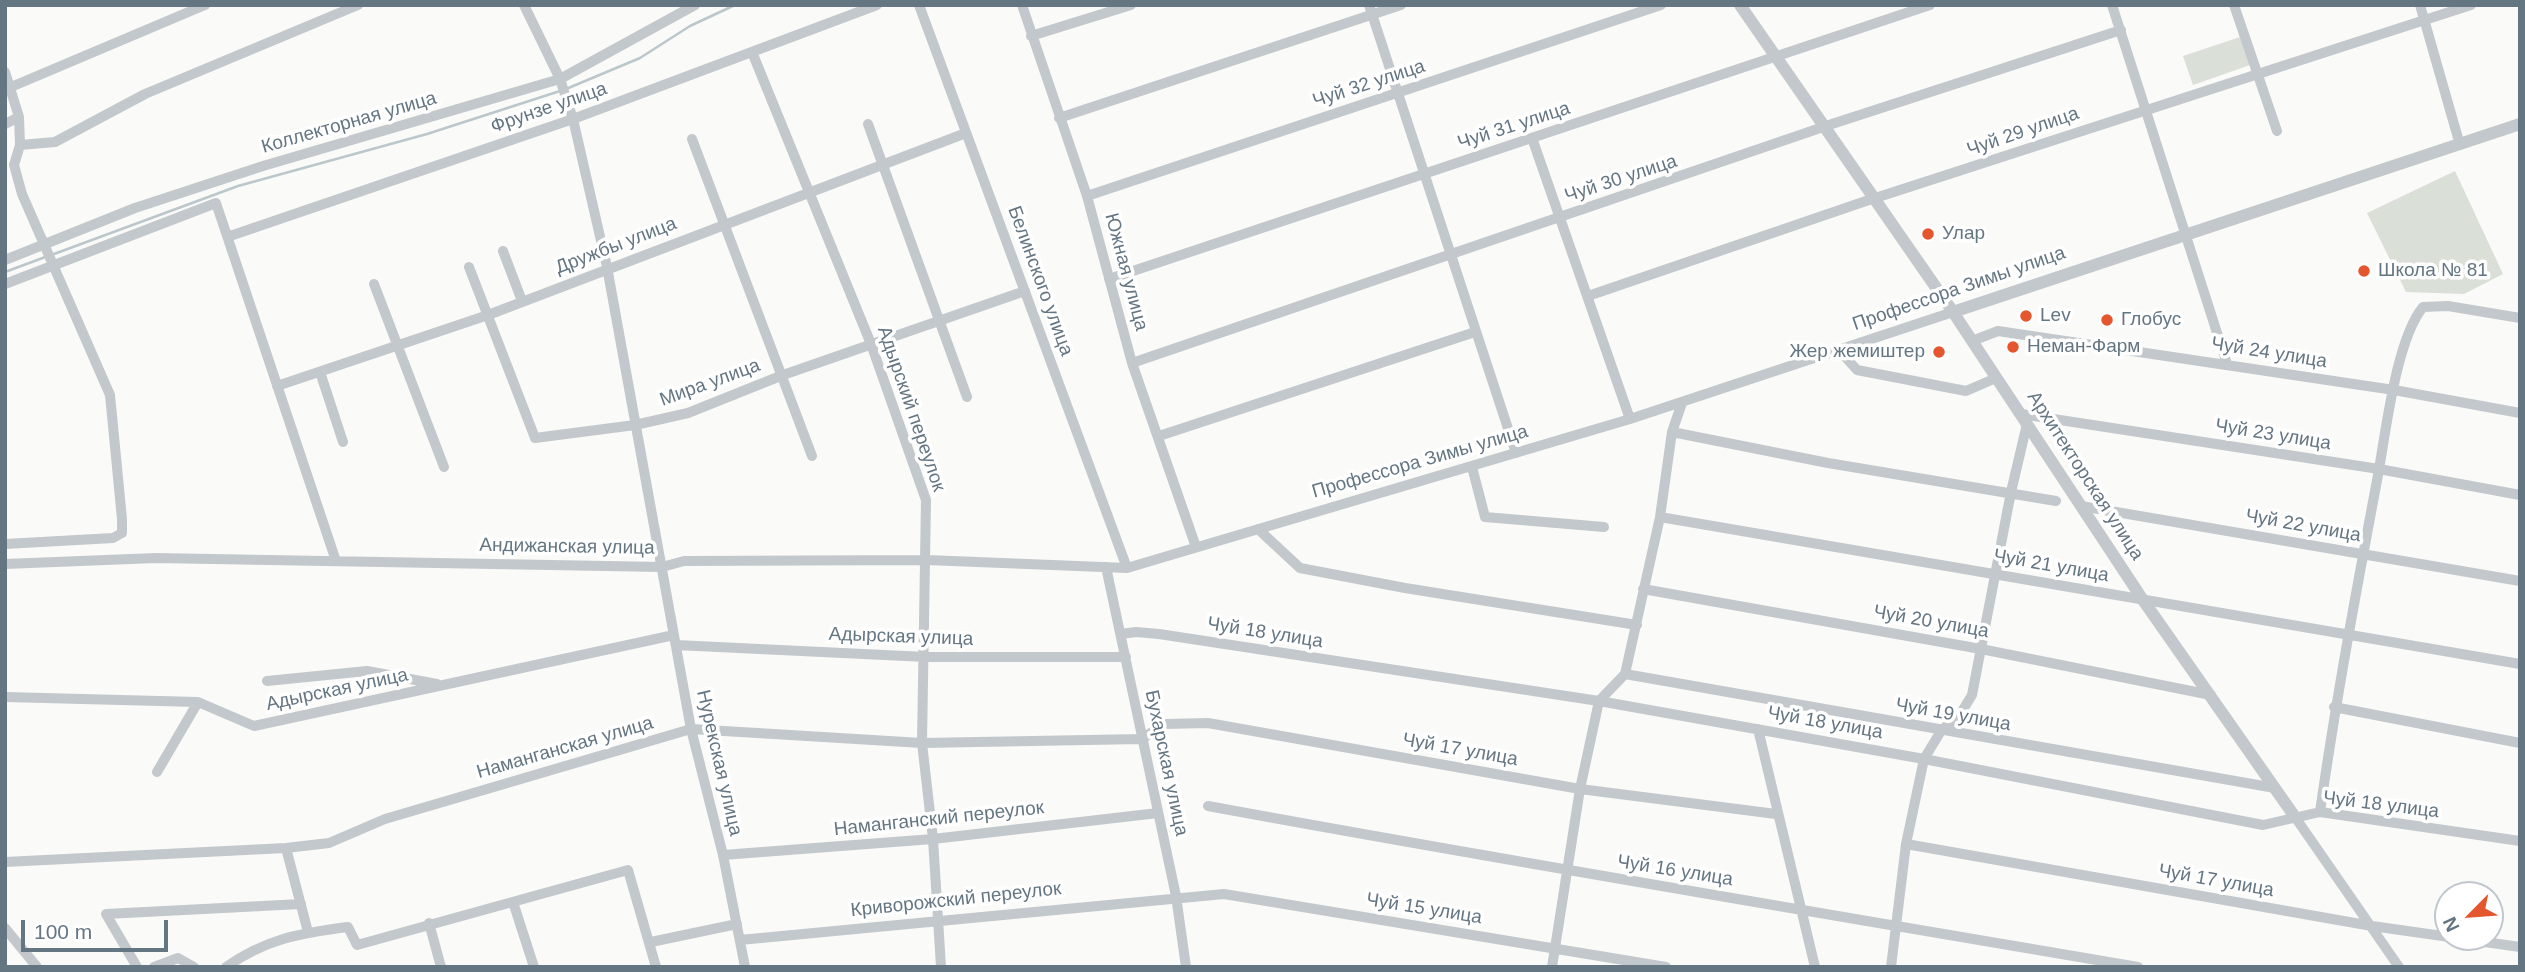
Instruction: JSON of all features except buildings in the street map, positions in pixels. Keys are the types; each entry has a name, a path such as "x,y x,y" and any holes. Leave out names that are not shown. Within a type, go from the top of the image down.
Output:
{"street":[{"path":"11,87 205,5"},
{"path":"20,145 55,142 145,94 358,5"},
{"name":"Нурекская улица","path":"524,5 560,79 573,120 607,267 691,729 723,855 745,967"},
{"name":"Коллекторная улица","path":"5,260 135,208 263,166 560,79 695,5"},
{"name":"Фрунзе улица","path":"230,236 573,120 877,5"},
{"name":"Белинского улица","path":"919,5 1127,568"},
{"name":"Южная улица","path":"1022,5 1087,196 1132,363 1196,547"},
{"path":"1031,36 1131,5"},
{"path":"1059,118 1370,10 1401,5"},
{"name":"Чуй 32 улица","path":"1087,196 1661,5"},
{"name":"Архитекторская улица","path":"1740,5 1953,312 2143,600 2399,967"},
{"name":"Чуй 31 улица","path":"1109,279 1930,5"},
{"path":"2112,5 2227,364"},
{"path":"2234,5 2277,131"},
{"path":"2420,5 2460,145"},
{"name":"Чуй 29 улица","path":"1588,296 2146,109 2471,5"},
{"path":"1370,10 1516,453"},
{"name":"Чуй 30 улица","path":"1132,363 1825,126 2121,30"},
{"name":"Адырский переулок","path":"752,52 871,344 926,500 928,560 922,743 933,839 941,967"},
{"path":"5,72 19,117 20,145 14,165 22,194 42,245 110,395 122,533 113,538 5,544"},
{"path":"5,124 19,117"},
{"path":"868,124 967,397"},
{"name":"Профессора Зимы улица","path":"1127,568 1682,403 2520,124"},
{"name":"Дружбы улица","path":"277,386 488,315 607,267 966,133"},
{"path":"1532,138 1630,419"},
{"path":"692,139 812,456"},
{"path":"5,284 216,203 230,236 335,561"},
{"path":"503,251 522,301"},
{"name":"Мира улица","path":"469,267 535,438 635,425 688,413 783,375 1025,291"},
{"path":"374,284 444,467"},
{"path":"2320,812 2334,707 2394,390 2412,320 2423,307 2448,306 2520,318"},
{"name":"Чуй 24 улица","path":"1972,341 1998,331 2394,390 2520,413"},
{"path":"1158,436 1475,332"},
{"path":"1839,350 1857,370 1966,391 1996,378"},
{"path":"320,372 343,442"},
{"path":"1552,967 1580,789 1599,701 1625,674 1660,517 1672,432 1682,403"},
{"path":"1891,967 1906,844 1924,759 1941,732 1961,713 1972,695 2024,419"},
{"name":"Чуй 23 улица","path":"2024,419 2379,469 2520,495"},
{"path":"1672,432 1828,463 2056,501"},
{"path":"1472,467 1485,517 1604,527"},
{"name":"Чуй 22 улица","path":"2081,506 2520,581"},
{"name":"Чуй 21 улица","path":"1660,517 2520,664"},
{"path":"1258,529 1300,568 1405,589 1637,625"},
{"name":"Андижанская улица","path":"5,564 156,558 662,567 684,561 928,560 1127,568"},
{"name":"Бухарская улица","path":"1107,567 1176,896 1186,967"},
{"name":"Чуй 20 улица","path":"1643,589 1981,649 2211,695"},
{"name":"Чуй 18 улица","path":"1121,634 1158,634 1599,701 1924,759 2263,825 2320,812 2520,841"},
{"name":"Адырская улица","path":"5,697 198,702 254,726 675,640 926,657 1126,657"},
{"path":"267,681 367,671 445,685"},
{"name":"Чуй 19 улица","path":"1625,674 1941,732 2275,788"},
{"path":"157,772 198,702"},
{"path":"2334,707 2520,743"},
{"name":"Чуй 17 улица","path":"1142,739 1164,724 1208,723 1580,789 1776,814"},
{"name":"Наманганская улица","path":"5,862 286,848 329,843 385,819 691,729 922,743 1142,739"},
{"path":"1758,729 1776,814 1815,967"},
{"name":"Чуй 16 улица","path":"1208,806 1568,872 1802,908 2138,967"},
{"name":"Наманганский переулок","path":"723,855 933,839 1158,813"},
{"name":"Чуй 17 улица","path":"1906,844 2372,926 2520,947"},
{"path":"286,848 308,932"},
{"path":"226,967 253,948 308,932 348,927 357,945 628,870 656,967"},
{"name":"Чуй 15 улица","path":"1176,896 1224,894 1666,967"},
{"name":"Криворожский переулок","path":"740,940 1176,896"},
{"path":"513,902 534,967"},
{"path":"136,967 106,914 301,904"},
{"path":"429,923 441,967"},
{"path":"650,942 737,924"},
{"path":"5,928 37,967"},
{"path":"154,967 178,958 194,967"}],"shaded area":[{"path":"2240,37 2250,65 2193,85 2183,56"},
{"path":"2455,171 2503,274 2464,294 2406,292 2367,213"}],"waterway":[{"path":"566,89 640,58 690,26 735,5"},
{"path":"54,254 238,186 427,134 560,91"},
{"path":"5,272 48,256"}],"place":[{"name":"Улар","path":"1928,234"},
{"name":"Школа № 81","path":"2364,271"},
{"name":"Lev","path":"2026,316"},
{"name":"Глобус","path":"2107,320"},
{"name":"Неман-Фарм","path":"2013,347"},
{"name":"Жер жемиштер","path":"1939,352"}]}
